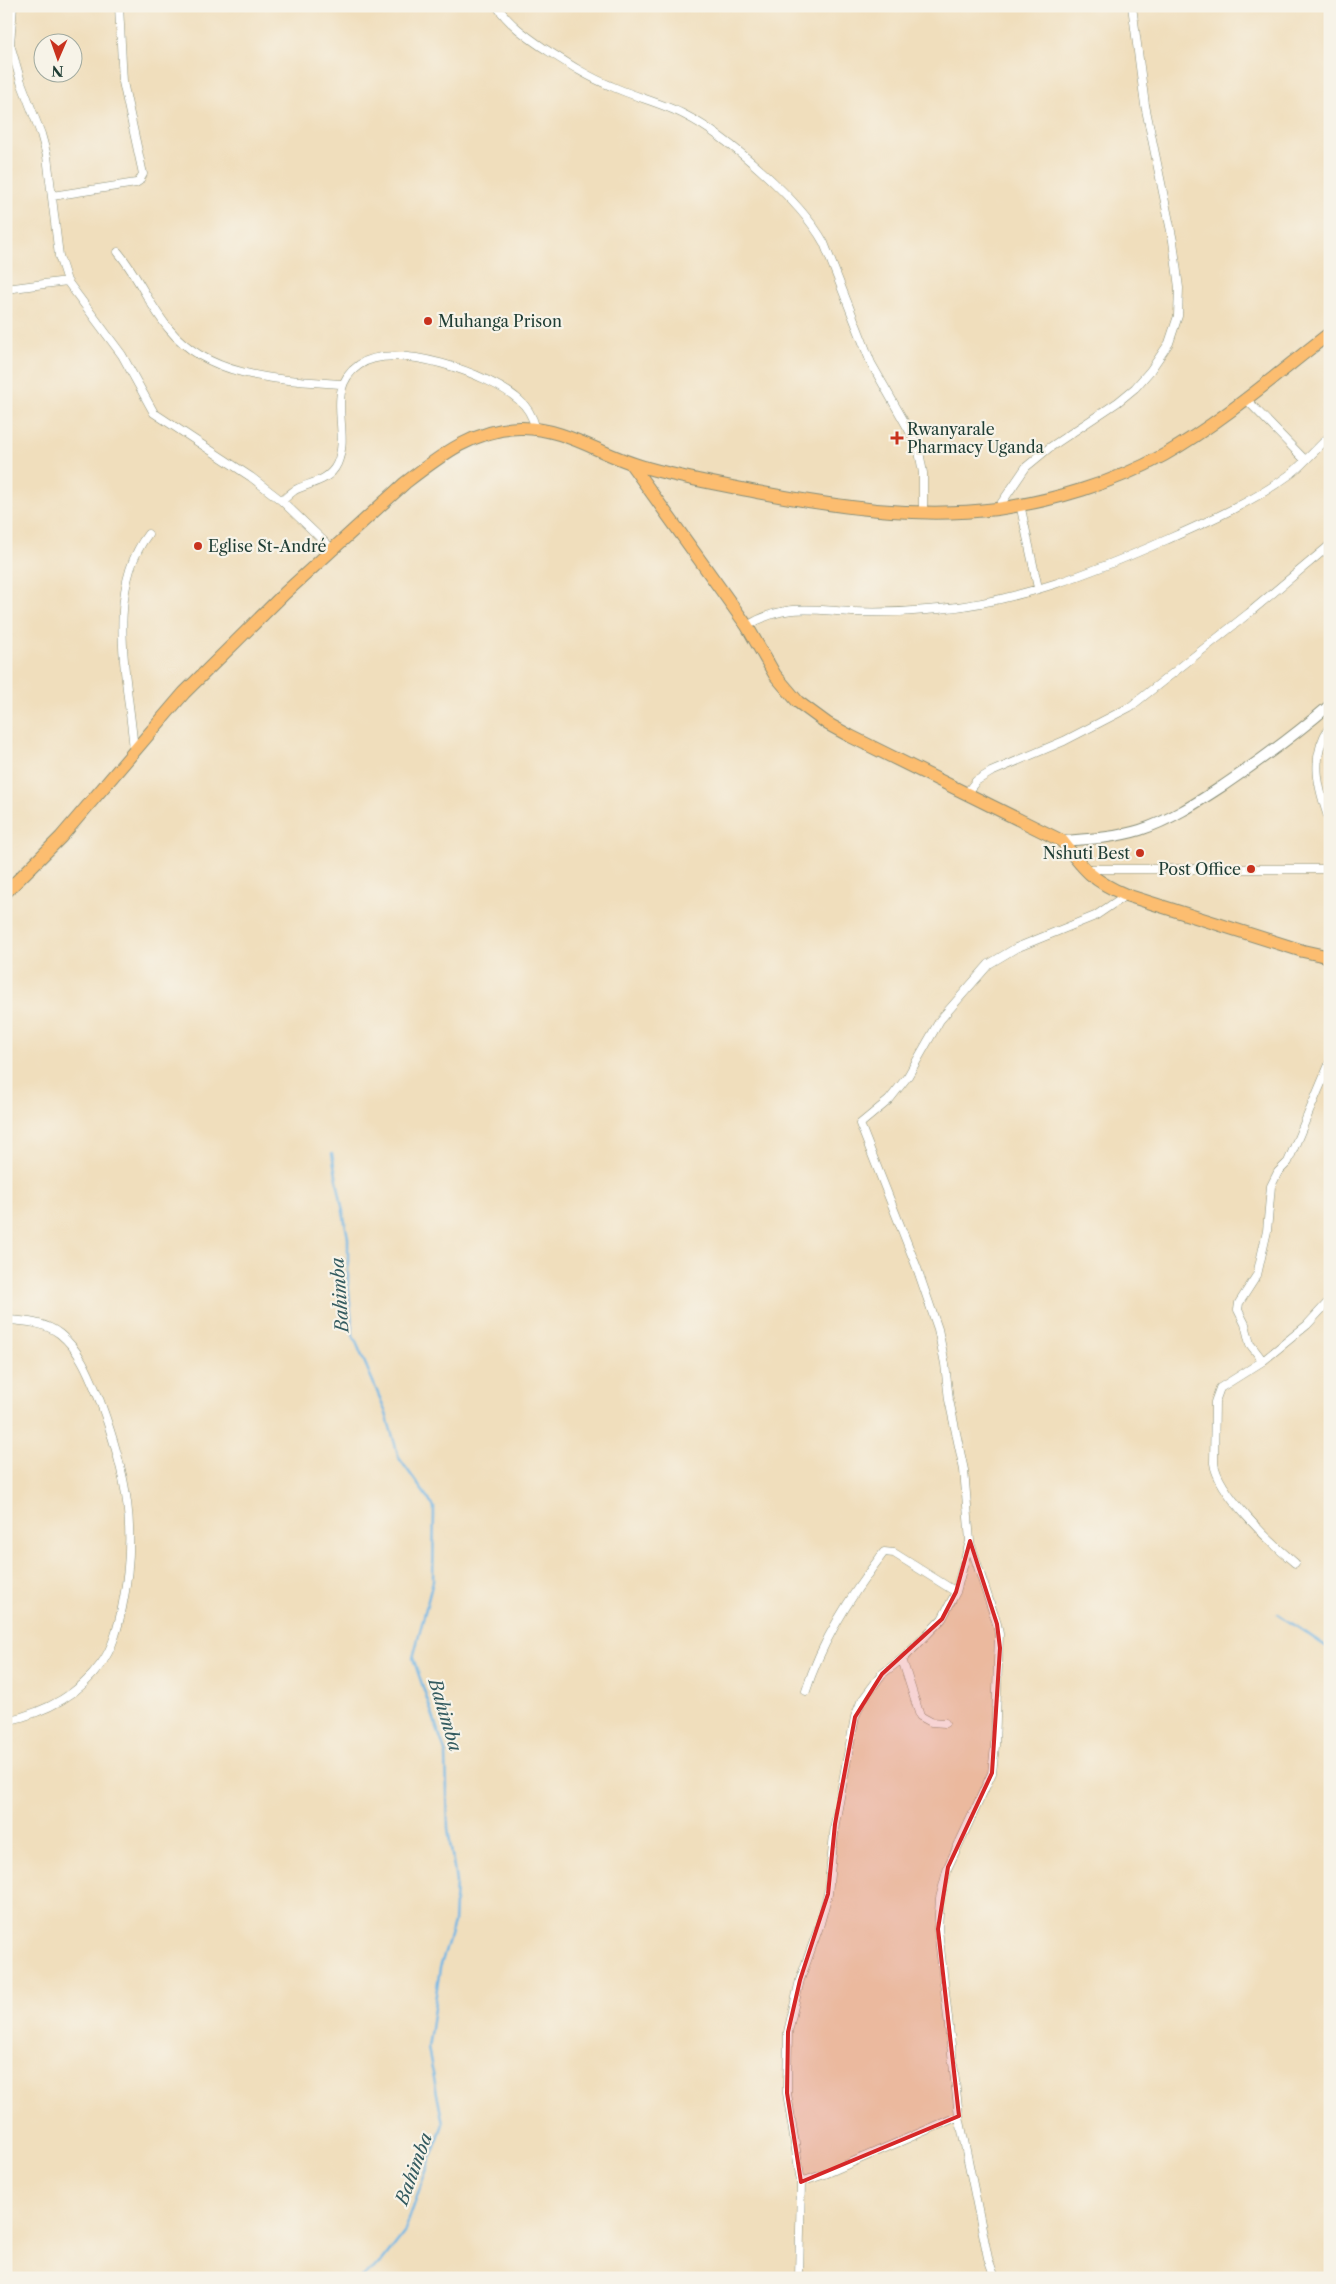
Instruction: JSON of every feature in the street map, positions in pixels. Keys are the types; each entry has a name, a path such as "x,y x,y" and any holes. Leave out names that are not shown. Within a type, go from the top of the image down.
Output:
{"highway":[{"path":"6,892 61,837 184,693 332,549 404,484 428,465 470,439 503,429 536,429 564,435 631,464 674,476 807,502 881,512 923,514 998,508 1096,484 1135,469 1184,443 1330,333"},
{"path":"631,464 747,626 775,675 798,702 810,712 850,736 1062,841 1084,869 1105,886 1126,895 1303,951 1330,957"}],"street":[{"path":"13,6 9,17 8,45 41,134 52,196 59,256 67,281 122,355 154,414 250,477 282,501 332,549"},
{"path":"52,196 136,183 142,178 122,76 119,6"},
{"path":"497,6 518,29 583,73 611,86 672,109 709,130 749,160 815,227 824,243 871,363 918,446 923,473 923,514"},
{"path":"998,508 1026,467 1049,448 1118,402 1135,388 1150,371 1169,343 1178,316 1179,288 1174,250 1145,105 1132,6"},
{"path":"118,252 130,266 148,300 169,330 181,342 203,358 231,368 277,379 342,384"},
{"path":"6,289 67,281"},
{"path":"282,501 293,491 328,475 336,465 342,442 340,410 342,384 359,364 371,360 405,356 424,359 478,376 509,392 529,410 536,429"},
{"path":"1245,398 1306,460"},
{"path":"747,626 765,616 788,609 806,608 879,612 941,609 996,600 1038,588 1111,564 1219,517 1278,482 1306,460 1330,436"},
{"path":"1020,504 1038,588"},
{"path":"134,751 125,658 123,608 129,571 139,546 148,534"},
{"path":"966,794 976,781 991,772 1064,742 1130,707 1249,613 1330,545"},
{"path":"1062,841 1114,837 1141,830 1167,820 1256,764 1287,741 1330,704"},
{"path":"1330,726 1319,745 1317,758 1320,788 1330,822"},
{"path":"1084,869 1330,869"},
{"path":"995,2278 988,2258 959,2116 938,1929 940,1898 948,1867 992,1773 1000,1648 998,1624 970,1541 964,1470 949,1400 945,1364 938,1329 917,1268 860,1124 889,1100 908,1076 940,1020 988,964 1016,948 1095,916 1126,895"},
{"path":"1263,1361 1250,1344 1245,1324 1238,1310 1239,1303 1257,1275 1267,1230 1272,1195 1271,1186 1278,1172 1288,1162 1330,1062"},
{"path":"1295,1563 1274,1545 1243,1511 1214,1468 1215,1402 1220,1388 1263,1361 1307,1325 1330,1300"},
{"path":"6,1320 31,1322 58,1332 68,1341 82,1360 115,1446 130,1514 129,1560 124,1599 117,1634 102,1664 68,1697 41,1712 6,1721"},
{"path":"799,2278 801,2182 787,2093 788,2040 792,2014 828,1894 835,1824 855,1717 861,1702 882,1674 902,1659 942,1619 956,1592 970,1541"},
{"path":"806,1691 818,1658 844,1612 884,1552 894,1554 956,1592"},
{"path":"902,1659 920,1716 931,1722 945,1722"},
{"path":"801,2182 825,2174 959,2116"}],"highlighted area":[{"path":"970,1541 997,1624 1000,1648 992,1773 948,1867 938,1929 959,2116 801,2182 787,2093 788,2032 800,1980 828,1894 835,1824 855,1717 882,1674 942,1619 956,1592"}],"waterway":[{"name":"Bahimba","path":"332,1154 348,1238 348,1281 353,1335 385,1410 399,1458 434,1507 433,1581 413,1658 446,1754 448,1828 456,1882 454,1923 440,1968 428,2048 443,2124 404,2233 382,2262 361,2278"},
{"path":"1278,1614 1330,1649"}],"place":[{"name":"Muhanga Prison","path":"428,321"},
{"name":"Rwanyarale Pharmacy Uganda","path":"897,438"},
{"name":"Eglise St-André","path":"198,546"},
{"name":"Nshuti Best","path":"1140,853"},
{"name":"Post Office","path":"1251,869"}]}
